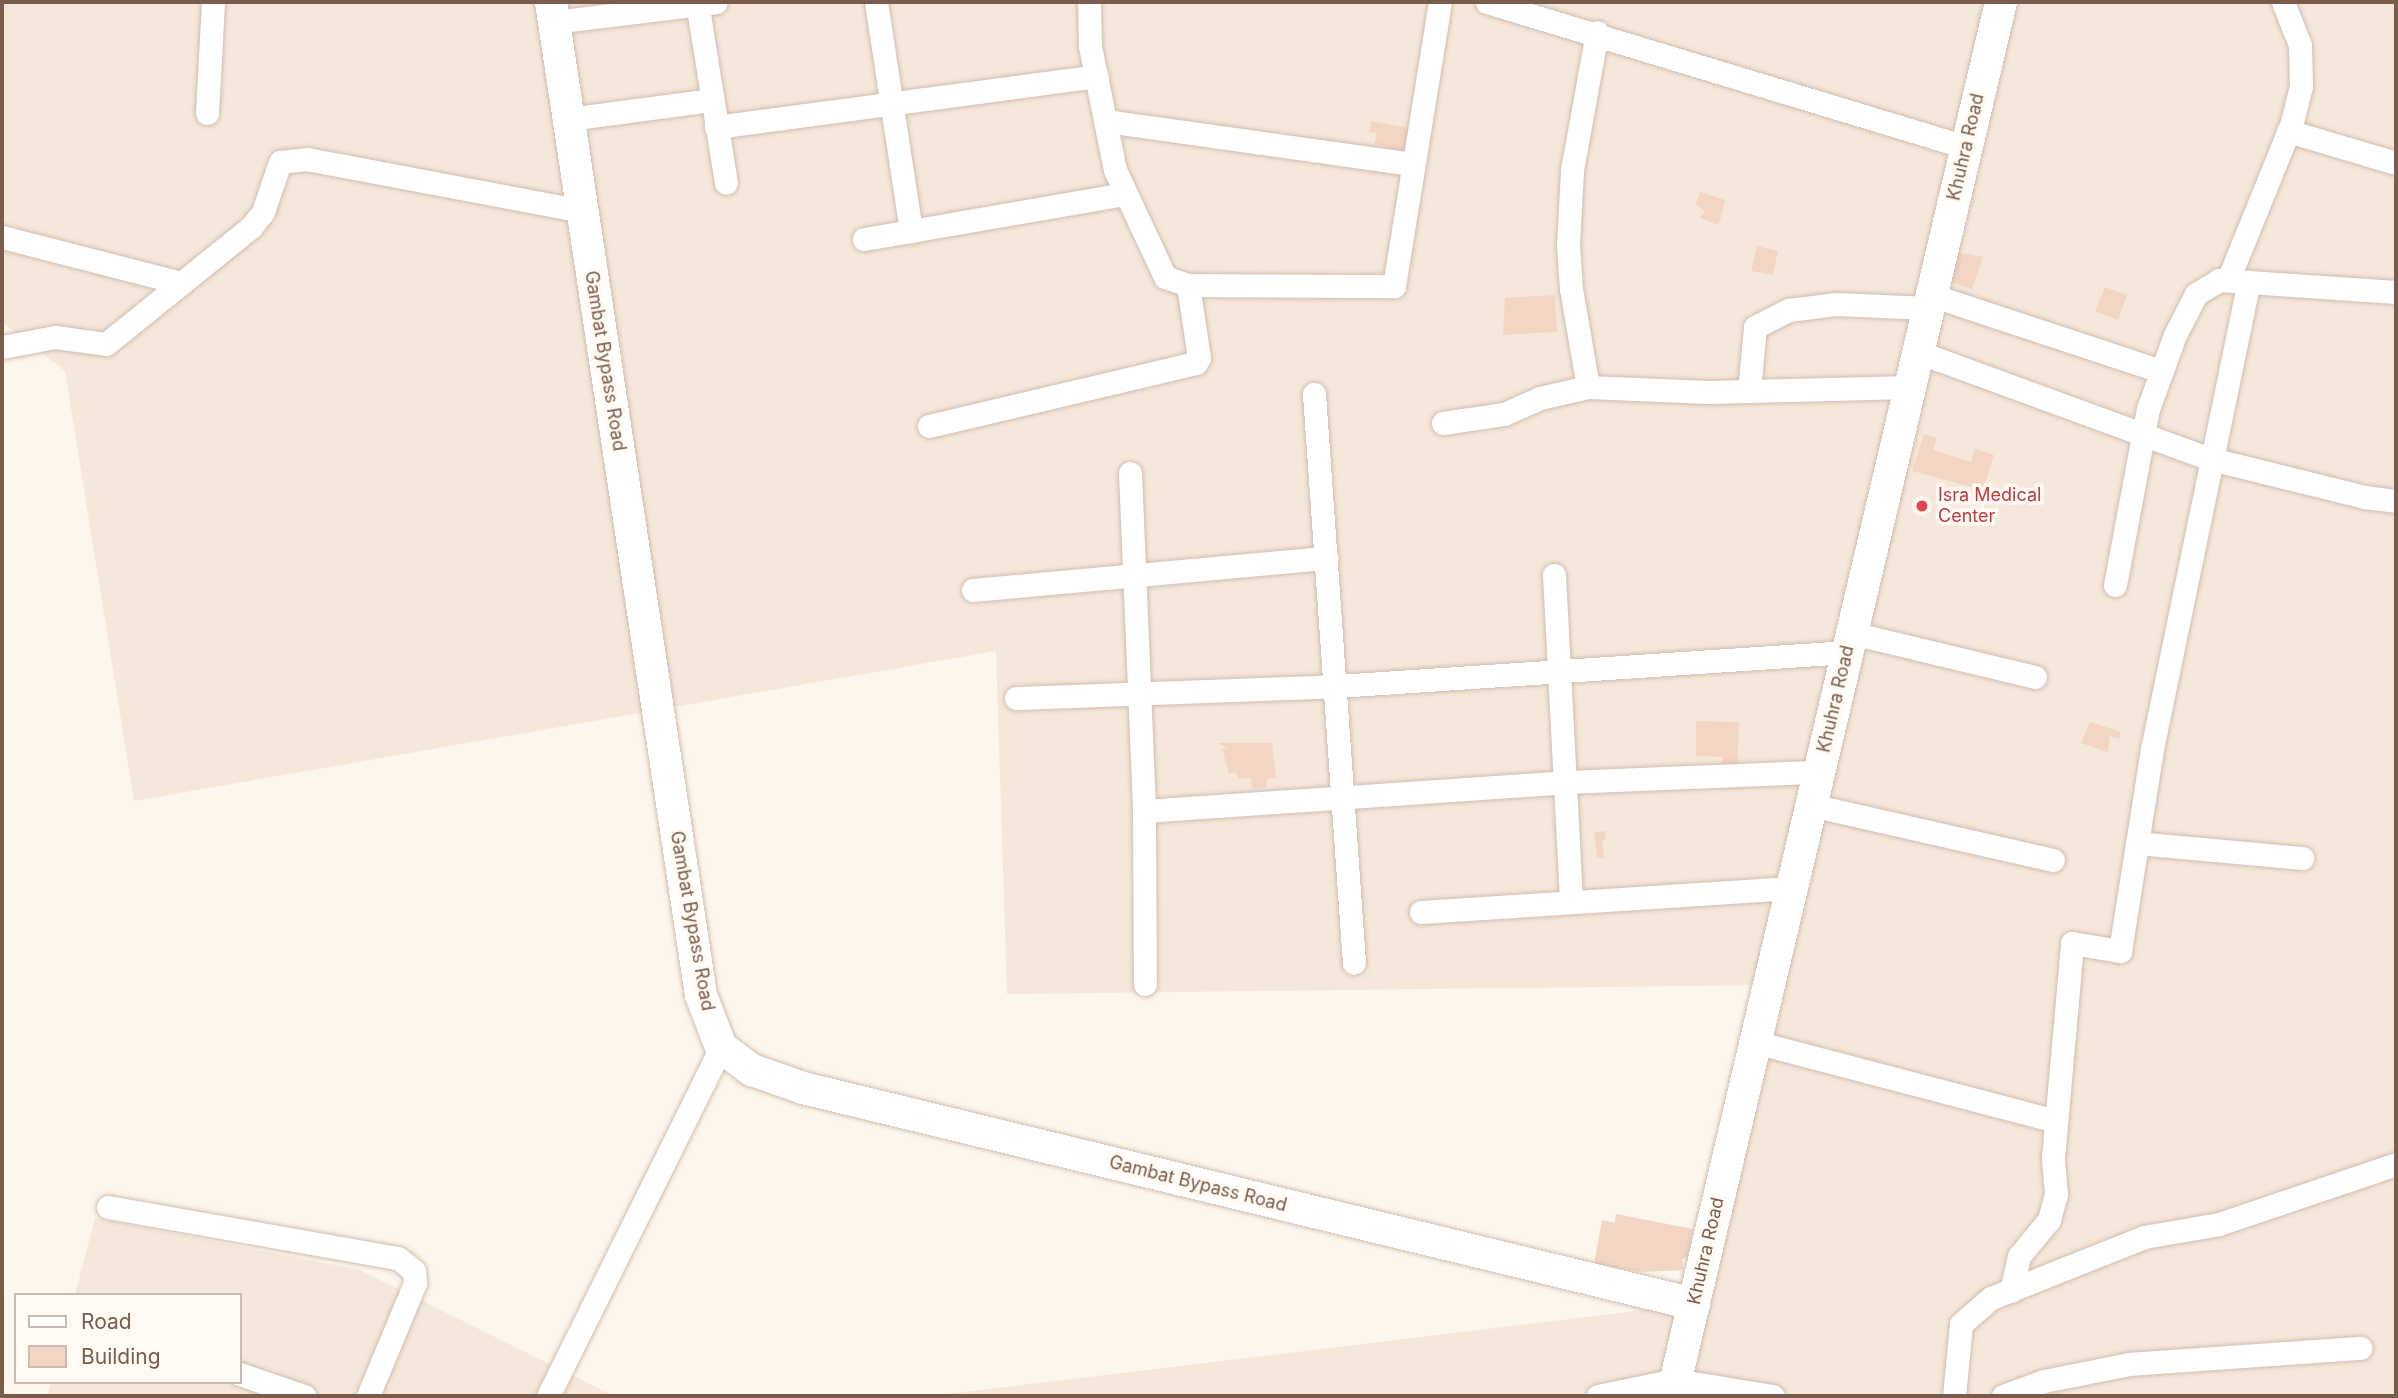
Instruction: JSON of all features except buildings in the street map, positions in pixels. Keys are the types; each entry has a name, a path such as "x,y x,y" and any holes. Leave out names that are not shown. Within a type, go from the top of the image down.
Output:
{"street":[{"path":"207,113 213,2"},
{"path":"876,2 911,231"},
{"path":"1088,2 1097,76 1124,194 1165,277 1188,285 1394,286 1440,2"},
{"path":"1487,2 1597,32 1966,147"},
{"name":"Khuhra Road","path":"1674,1388 2001,2"},
{"path":"2011,1291 2019,1256 2049,1220 2056,1194 2056,1121 2072,943 2120,951 2152,749 2211,459 2239,281 2301,87 2302,60 2295,28 2283,2"},
{"path":"553,12 703,3 712,100 726,183"},
{"name":"Gambat Bypass Road","path":"553,12 701,995 721,1047 752,1070 803,1088 1694,1304"},
{"path":"1588,387 1571,289 1568,245 1573,170 1597,32"},
{"path":"716,127 1097,76"},
{"path":"569,119 712,100"},
{"path":"1106,121 1413,164"},
{"path":"2288,131 2396,163"},
{"path":"2,347 55,337 106,344 251,227 262,212 280,162 288,160 307,159 583,212"},
{"path":"864,239 1124,194"},
{"path":"2,237 181,283"},
{"path":"2115,585 2143,437 2161,371 2196,294 2207,284 2239,281 2396,292"},
{"path":"929,426 1196,363 1199,348 1188,285"},
{"path":"1749,391 1755,327 1788,310 1825,304 1930,301 2161,371"},
{"path":"1918,352 2143,437 2211,459 2364,497 2396,501"},
{"path":"1443,423 1504,414 1540,398 1588,387 1749,391 1910,387"},
{"path":"1314,394 1346,797 1354,963"},
{"path":"1130,473 1144,811 1146,984"},
{"path":"973,590 1327,558"},
{"path":"1554,575 1571,901"},
{"path":"1016,698 1337,686 1560,670 1849,643 2035,677"},
{"path":"1144,811 1565,782 1819,772"},
{"path":"1811,805 2053,860"},
{"path":"2137,843 2302,858"},
{"path":"1421,912 1791,888"},
{"path":"1755,1042 2056,1121"},
{"path":"548,1396 721,1047"},
{"path":"1954,1396 1961,1325 1991,1298 2144,1237 2219,1224 2396,1164"},
{"path":"108,1207 398,1258 414,1271 415,1283 368,1396"},
{"path":"2003,1396 2044,1381 2150,1361 2360,1348"},
{"path":"242,1375 304,1396"},
{"path":"1598,1396 1674,1388 1773,1396"}],"shaded area":[{"path":"2,2 2396,2 2396,1396 932,1396 1694,1304 1768,985 1007,994 996,651 134,801 65,371 2,322"},
{"path":"95,1218 360,1270 614,1396 47,1396 50,1384 242,1384 242,1293 76,1293"}],"place":[{"name":"Isra Medical Center","path":"1922,506"}]}
